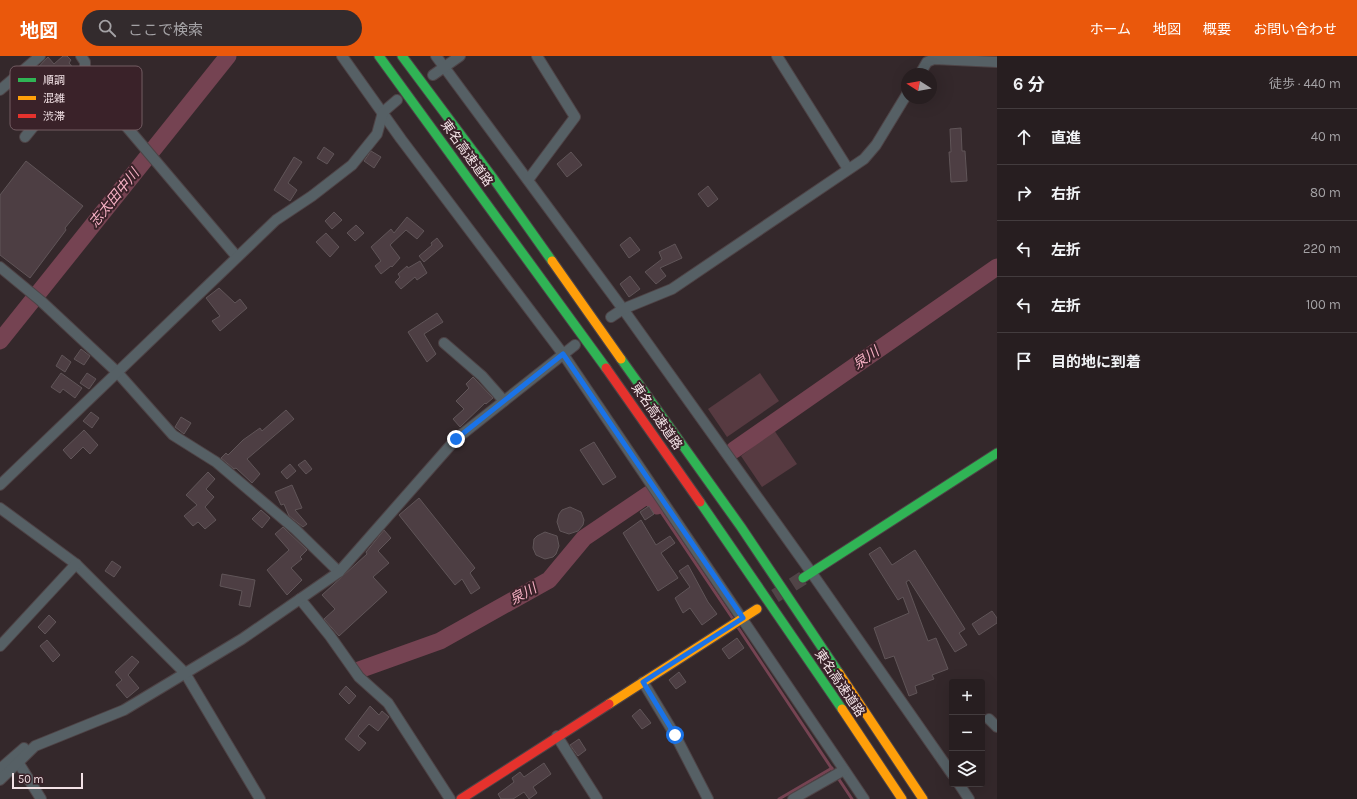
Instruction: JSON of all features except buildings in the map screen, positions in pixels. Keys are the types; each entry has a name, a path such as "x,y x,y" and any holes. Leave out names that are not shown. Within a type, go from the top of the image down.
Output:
{"main road":[{"name":"東名高速道路","path":"379,56 608,369 741,559 902,799"},
{"name":"東名高速道路","path":"402,56 493,178 741,527 923,799"},
{"path":"807,575 997,453"},
{"path":"461,799 757,608"}],"street":[{"path":"28,66 40,56"},
{"path":"81,56 85,62 85,66"},
{"path":"342,56 563,354 738,621 864,799"},
{"path":"436,56 623,310 807,575 949,770"},
{"path":"433,75 460,56"},
{"path":"528,180 575,117 537,56"},
{"path":"776,56 848,170"},
{"path":"924,68 927,62 934,59 997,62"},
{"path":"0,90 10,82"},
{"path":"0,485 276,220 312,196 352,166 377,134 383,112 397,100"},
{"path":"611,317 623,310 672,289 864,159 876,145 901,104"},
{"path":"25,137 31,130"},
{"path":"129,130 237,258"},
{"path":"0,267 41,301 117,372 173,435 216,462 295,529 339,572"},
{"path":"444,342 482,376 504,401"},
{"path":"0,780 35,746 124,710 242,639 339,572 456,439 575,345"},
{"path":"0,508 76,564 185,673 260,799"},
{"path":"0,646 76,564"},
{"path":"300,599 330,636 359,677 388,704 450,799"},
{"path":"643,682 675,735 708,799"},
{"path":"990,718 997,727"},
{"path":"557,736 597,799"},
{"path":"0,769 28,744 32,748"},
{"path":"18,762 41,799"},
{"path":"793,799 844,770"},
{"path":"961,787 969,799"}],"shaded area":[{"path":"760,373 779,401 727,437 708,409"},
{"path":"774,430 797,464 762,487 741,456"}],"waterway":[{"name":"志太田中川","path":"0,341 228,56"},
{"name":"泉川","path":"734,450 997,267"},
{"name":"泉川","path":"359,670 440,641 549,580 584,538 649,494 657,506 661,504"},
{"path":"657,506 733,619"},
{"path":"737,626 852,799"},
{"path":"779,799 832,768"}],"tunnel":[{"path":"775,596 803,578"}],"traffic: fast":[{"path":"379,56 606,368"},
{"path":"402,56 493,178 552,261"},
{"path":"621,359 741,527 839,673"},
{"path":"803,578 997,453"},
{"path":"700,502 842,709"}],"traffic: slow":[{"path":"552,261 621,359"},
{"path":"609,704 757,609"},
{"path":"839,673 923,799"},
{"path":"842,709 902,799"}],"traffic: jam":[{"path":"606,368 700,502"},
{"path":"461,799 609,704"}],"route":[{"path":"456,439 563,354 743,618 643,682 675,735"}]}
